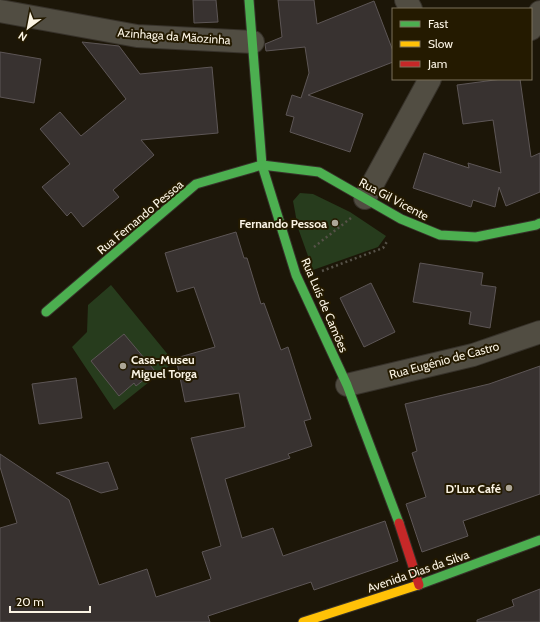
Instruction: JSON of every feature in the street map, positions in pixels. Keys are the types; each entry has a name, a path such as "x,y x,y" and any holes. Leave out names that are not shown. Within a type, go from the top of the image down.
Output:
{"street":[{"name":"Rua Luís de Camões","path":"249,0 262,165 293,264 346,385 396,514 419,585"},
{"name":"Azinhaga da Mãozinha","path":"0,11 137,36 253,42"},
{"path":"532,27 540,12"},
{"path":"365,198 429,80"},
{"name":"Rua Gil Vicente","path":"262,165 319,172 401,219 440,235 476,237 540,223"},
{"name":"Rua Fernando Pessoa","path":"46,312 196,184 262,165"},
{"name":"Rua Eugénio de Castro","path":"346,385 474,355 540,332"},
{"name":"Avenida Dias da Silva","path":"303,622 419,585 540,540"}],"path":[{"path":"293,264 353,217 365,198"},
{"path":"299,280 383,248 401,219"}],"green space":[{"path":"300,193 313,194 350,212 386,236 378,247 313,270 298,228 293,201"},
{"path":"111,285 174,362 114,410 72,347 87,332 88,305"}],"building":[{"path":"193,0 216,0 218,22 194,23"},
{"path":"278,0 314,0 317,24 374,1 392,48 392,62 308,95 363,114 350,152 290,132 294,117 286,115 292,95 301,98 309,73 305,47 266,51 265,44 282,37"},
{"path":"82,42 119,46 140,74 212,67 218,133 141,140 154,155 113,190 119,197 83,227 71,212 67,216 42,187 70,164 40,129 60,112 81,136 126,99"},
{"path":"0,52 41,59 34,103 0,97"},
{"path":"494,80 520,80 531,157 540,153 540,192 506,206 499,187 495,207 473,200 471,207 413,188 424,153 469,168 468,163 501,173 493,120 463,124 457,85"},
{"path":"236,232 244,258 247,258 261,304 264,303 281,350 288,347 311,419 304,421 312,446 288,454 290,458 225,479 242,538 273,528 283,556 385,521 398,561 314,590 311,582 208,616 210,622 0,622 0,528 17,523 0,467 0,454 69,500 99,585 147,569 156,597 211,579 202,552 221,546 191,438 245,427 239,393 185,402 176,358 215,347 194,287 177,292 165,253"},
{"path":"420,263 483,273 481,285 496,287 490,328 469,324 471,312 413,302"},
{"path":"371,283 395,332 364,347 340,298"},
{"name":"Casa-Museu Miguel Torga","path":"124,334 155,371 136,386 134,383 119,396 91,361"},
{"path":"540,366 540,494 463,521 468,536 422,552 406,504 426,497 412,453 417,451 405,404 489,384"},
{"path":"76,378 82,418 39,424 32,384"},
{"path":"108,462 118,489 101,493 56,473"},
{"path":"540,589 540,622 477,622 477,620 514,606 512,600"}],"traffic: fast":[{"path":"249,0 262,165 296,275 347,385 399,523"},
{"path":"46,312 196,184 262,165 319,172 401,219 440,235 476,237 540,223"},
{"path":"418,585 540,540"}],"traffic: slow":[{"path":"303,622 418,585"}],"traffic: jam":[{"path":"399,523 419,585"}],"place":[{"name":"Fernando Pessoa","path":"335,223"},
{"name":"Casa-Museu Miguel Torga","path":"123,366"},
{"name":"D'Lux Café","path":"509,488"}]}
